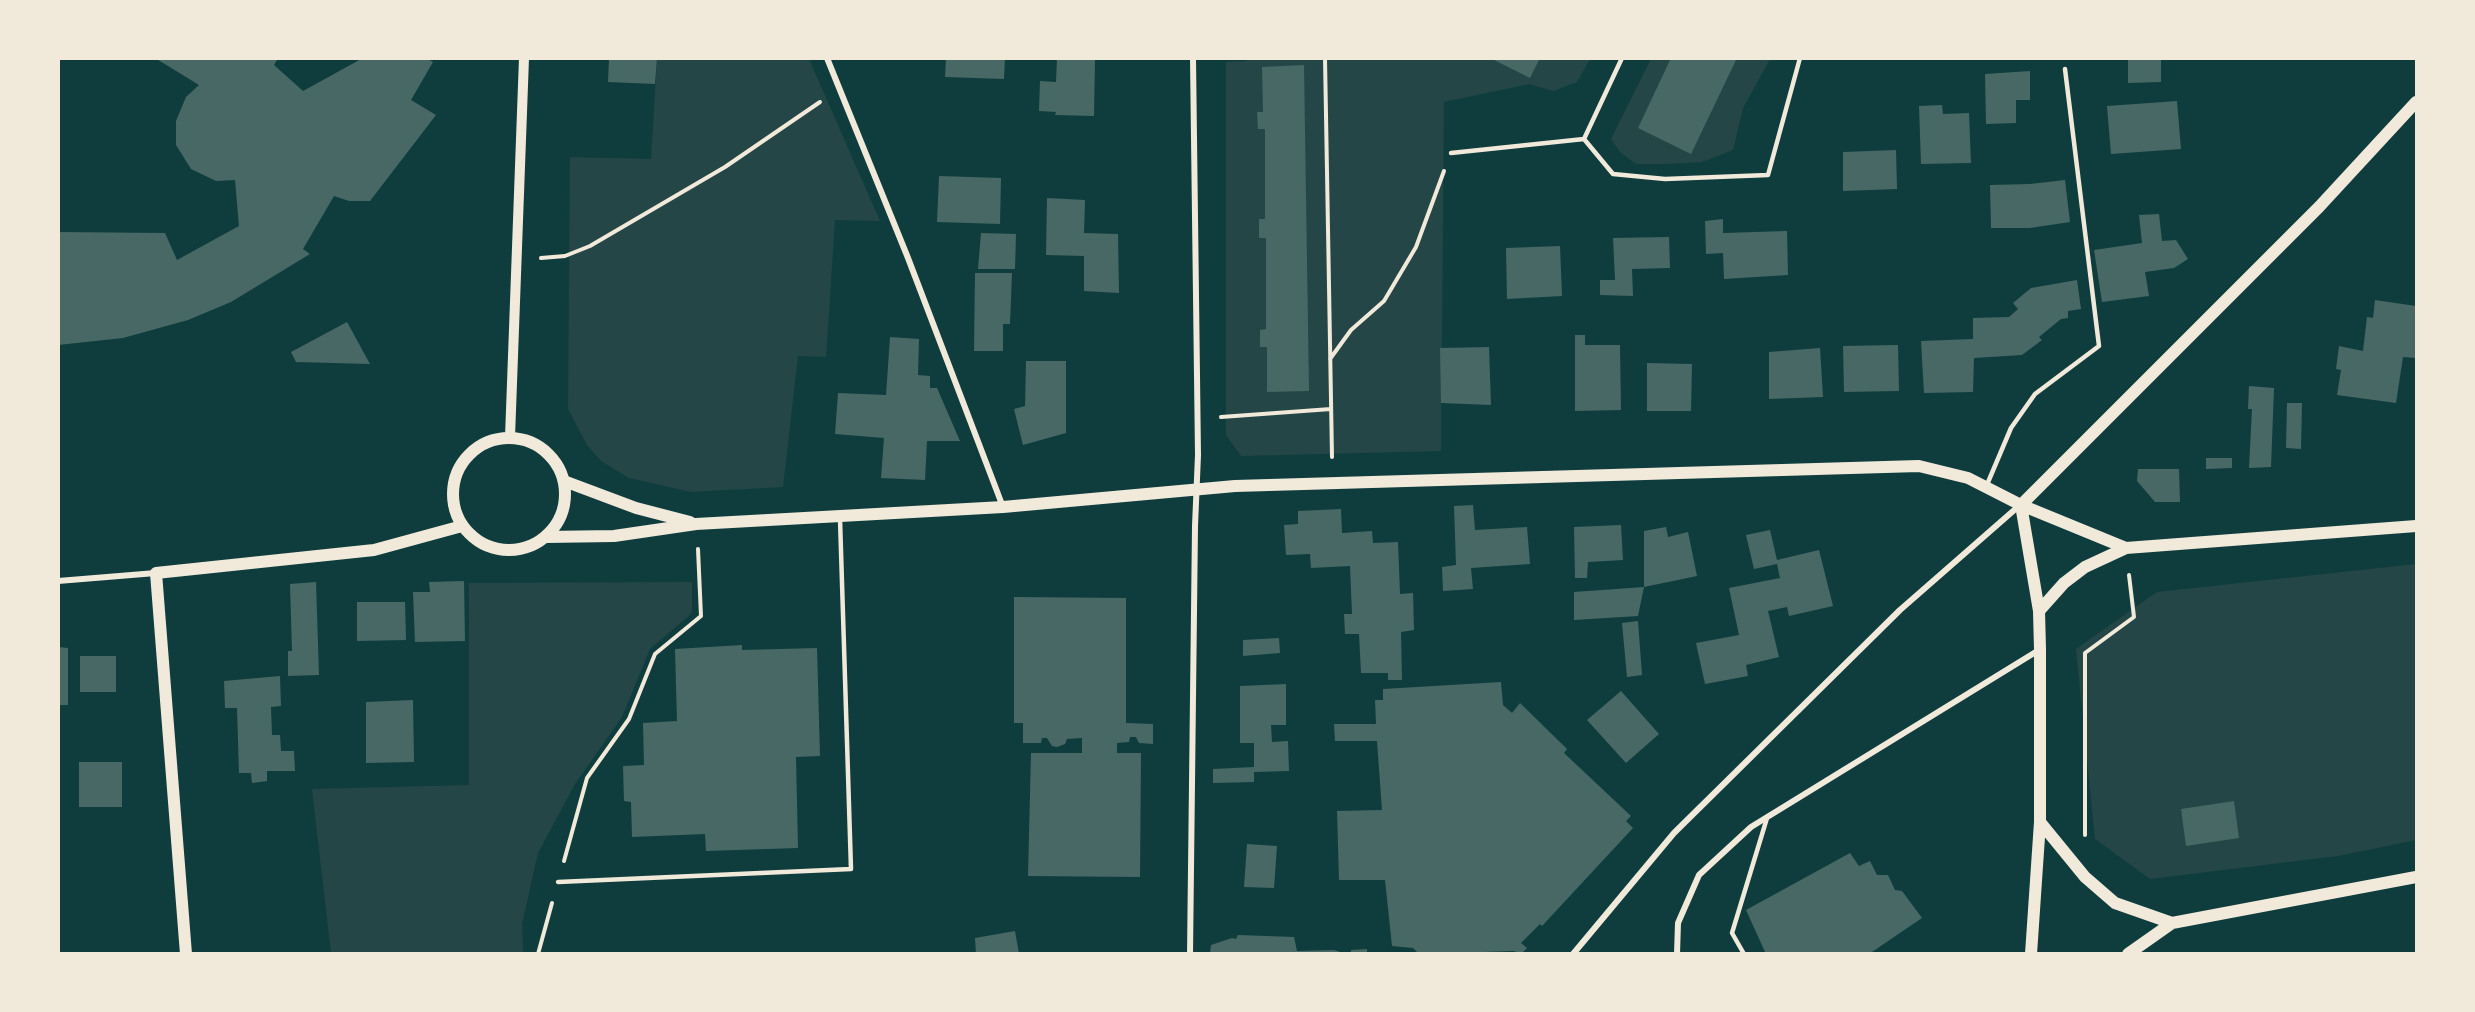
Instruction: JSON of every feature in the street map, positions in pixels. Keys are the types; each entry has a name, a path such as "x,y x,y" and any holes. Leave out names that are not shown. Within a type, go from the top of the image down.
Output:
{"main road":[{"path":"2021,505 2319,207 2416,102"},
{"path":"510,437 528,441 545,450 557,464 564,482 566,497 562,512 545,537 528,547 510,550 492,548 475,540 462,526 454,509 452,491 456,472 466,456 478,446 510,437"},
{"path":"545,537 614,536 696,524 1004,507 1196,489 1332,482 1919,466 1968,478 2021,505 2126,548"},
{"path":"564,482 636,508 696,524"},
{"path":"2021,505 2039,611 2040,649 2040,822 2035,927 2031,954"},
{"path":"186,954 156,573 374,550 462,526"},
{"path":"2039,611 2064,583 2085,567 2126,548 2416,526"},
{"path":"2040,822 2085,877 2115,903 2172,923"},
{"path":"2128,954 2172,923 2416,877"}],"street":[{"path":"510,437 524,58"},
{"path":"827,58 1004,507"},
{"path":"1190,954 1198,419 1193,58"},
{"path":"1573,954 1674,833 1900,610 2021,505"},
{"path":"58,581 156,573"},
{"path":"1677,954 1678,923 1699,875 1751,827 2040,649"}],"lane":[{"path":"1584,140 1622,58"},
{"path":"1584,140 1613,174 1665,179 1768,175 1800,58"},
{"path":"1986,487 2011,428 2035,394 2099,346 2065,69"},
{"path":"1451,153 1584,140"},
{"path":"558,882 851,869 840,516"},
{"path":"1744,954 1732,933 1767,817"}],"path":[{"path":"1325,58 1332,482"},
{"path":"516,260 565,256 590,246 725,167 838,88"},
{"path":"1330,360 1352,330 1384,301 1416,247 1451,153"},
{"path":"1198,419 1331,409"},
{"path":"538,954 587,778 629,719 655,654 701,616 696,524"},
{"path":"2085,877 2085,653 2134,616 2126,548"}],"shaded area":[{"path":"1247,58 1590,59 1577,82 1553,91 1529,84 1444,102 1441,451 1241,456 1226,435 1226,62 1246,61"},
{"path":"657,59 809,59 880,221 835,220 826,357 798,356 783,487 691,492 629,478 601,461 587,445 568,409 570,157 651,159"},
{"path":"1651,59 1770,59 1743,108 1733,150 1702,162 1667,164 1636,164 1620,152 1611,139"},
{"path":"2416,564 2416,840 2338,856 2150,879 2095,839 2076,649 2157,592"},
{"path":"692,582 692,613 650,649 622,717 575,784 538,853 522,924 523,953 331,953 312,789 469,785 469,583"}],"building":[{"path":"155,58 278,58 274,65 303,91 363,58 426,58 433,62 411,100 436,115 370,201 349,201 334,196 303,249 310,254 231,302 188,320 123,338 58,345 58,232 165,233 177,260 239,226 235,180 216,181 191,169 176,145 176,121 186,97 199,85"},
{"path":"609,58 657,58 655,84 608,82"},
{"path":"946,58 1005,58 1004,79 945,77"},
{"path":"1490,58 1540,58 1530,78"},
{"path":"1671,58 1737,58 1691,154 1638,128"},
{"path":"2128,58 2161,58 2161,82 2128,83"},
{"path":"1057,59 1095,59 1094,116 1055,115 1056,112 1039,111 1040,81 1056,82"},
{"path":"1304,65 1309,391 1267,392 1267,347 1260,347 1260,330 1266,329 1266,238 1259,238 1259,219 1265,219 1265,129 1258,129 1257,112 1263,112 1262,67"},
{"path":"2030,71 2030,100 2016,100 2016,123 1986,124 1985,74"},
{"path":"2177,101 2181,149 2111,154 2107,106"},
{"path":"1942,105 1943,114 1969,113 1971,163 1921,164 1919,106"},
{"path":"1896,150 1897,189 1843,191 1843,152"},
{"path":"939,176 1001,178 1000,224 937,222"},
{"path":"2065,180 2070,222 2030,228 1991,228 1990,185"},
{"path":"1047,198 1085,200 1084,233 1118,234 1119,293 1084,291 1084,256 1046,255"},
{"path":"2159,214 2162,241 2176,240 2188,259 2174,268 2145,272 2149,296 2102,302 2094,250 2142,243 2139,215"},
{"path":"1723,219 1723,233 1787,231 1788,275 1724,279 1723,253 1706,254 1705,221"},
{"path":"981,233 1016,234 1015,269 978,269"},
{"path":"1669,237 1670,268 1632,269 1633,296 1600,295 1600,280 1615,280 1613,238"},
{"path":"1560,246 1562,296 1507,299 1506,248"},
{"path":"975,273 1012,273 1010,324 1003,324 1003,351 974,351"},
{"path":"2077,280 2081,309 2068,311 2068,318 2061,319 2039,337 2042,340 2022,355 1974,358 1973,392 1924,393 1921,341 1973,339 1973,318 2009,317 2018,309 2013,303 2031,288"},
{"path":"2375,300 2416,306 2416,358 2403,357 2396,403 2337,395 2341,370 2336,369 2339,346 2363,351 2367,317 2373,318"},
{"path":"347,322 370,364 296,362 291,352"},
{"path":"1575,335 1585,335 1585,345 1620,345 1621,410 1575,411"},
{"path":"890,337 919,339 918,375 930,376 930,388 937,388 960,441 927,441 925,480 881,478 884,438 835,434 838,393 886,395"},
{"path":"1898,345 1899,391 1844,392 1843,346"},
{"path":"1489,347 1491,405 1441,403 1440,348"},
{"path":"1820,348 1823,397 1769,399 1769,352"},
{"path":"1026,361 1066,361 1066,433 1023,445 1014,409 1025,406"},
{"path":"1647,363 1692,364 1691,411 1647,411"},
{"path":"2249,386 2274,388 2271,467 2249,468 2252,409 2248,409"},
{"path":"2287,403 2302,403 2301,449 2286,448"},
{"path":"2206,458 2232,458 2232,468 2206,469"},
{"path":"2138,469 2179,469 2180,502 2155,502 2137,481"},
{"path":"1473,505 1475,530 1527,527 1530,564 1471,568 1473,589 1443,591 1442,567 1456,565 1454,506"},
{"path":"1341,509 1342,533 1372,531 1373,543 1398,542 1400,594 1413,593 1414,630 1401,632 1402,680 1388,680 1388,673 1361,673 1359,634 1345,634 1344,614 1352,614 1350,566 1311,568 1310,554 1286,555 1284,525 1298,524 1298,511"},
{"path":"1621,525 1623,560 1588,562 1587,578 1575,578 1574,527"},
{"path":"1666,527 1668,537 1688,532 1697,576 1644,587 1644,531"},
{"path":"1770,530 1777,560 1819,550 1833,606 1789,616 1787,607 1768,611 1779,657 1746,665 1748,676 1705,684 1696,643 1739,635 1729,588 1780,578 1777,564 1754,569 1746,535"},
{"path":"464,581 465,641 415,642 413,592 430,592 429,582"},
{"path":"316,582 319,675 288,676 288,651 292,651 290,584"},
{"path":"1644,587 1638,616 1574,620 1574,592"},
{"path":"1014,597 1126,598 1126,723 1153,724 1153,744 1139,743 1136,737 1130,737 1129,742 1117,743 1117,753 1141,753 1140,877 1028,876 1031,753 1082,753 1082,738 1067,739 1065,744 1057,747 1052,746 1047,738 1042,738 1041,743 1023,743 1023,723 1014,723"},
{"path":"357,602 405,602 406,640 357,641"},
{"path":"1638,621 1642,675 1627,677 1622,623"},
{"path":"1279,638 1280,653 1243,656 1243,640"},
{"path":"742,645 742,650 817,648 820,756 796,757 798,848 706,851 705,834 632,837 631,802 624,801 623,766 644,765 643,723 677,721 675,649"},
{"path":"58,647 68,648 68,705 58,705"},
{"path":"80,656 116,656 116,692 80,692"},
{"path":"280,676 281,706 271,707 272,735 280,735 281,751 294,751 295,771 267,771 267,781 252,783 251,773 239,773 237,708 225,708 224,681"},
{"path":"1501,682 1503,705 1512,713 1520,703 1567,749 1564,753 1631,816 1626,821 1633,828 1542,926 1540,924 1521,943 1527,948 1521,954 1514,951 1419,954 1413,948 1392,946 1385,880 1339,880 1337,811 1382,810 1377,741 1335,741 1334,724 1376,724 1375,700 1383,700 1383,689"},
{"path":"1286,684 1286,725 1271,725 1272,742 1288,741 1289,771 1254,772 1254,782 1213,783 1213,769 1254,767 1254,743 1240,743 1240,686"},
{"path":"1621,691 1659,734 1626,763 1587,720"},
{"path":"413,700 414,762 366,763 366,702"},
{"path":"79,762 122,762 122,807 79,807"},
{"path":"2234,801 2239,838 2186,846 2181,809"},
{"path":"1247,844 1277,846 1274,888 1244,887"},
{"path":"1850,853 1859,866 1870,861 1877,875 1888,875 1895,890 1902,891 1922,918 1869,954 1766,954 1746,910"},
{"path":"1015,931 1019,954 976,954 975,938"},
{"path":"1238,935 1294,937 1297,951 1334,950 1346,954 1210,954 1211,945 1232,938 1236,939"},
{"path":"1367,949 1367,954 1351,954 1351,950"}]}
